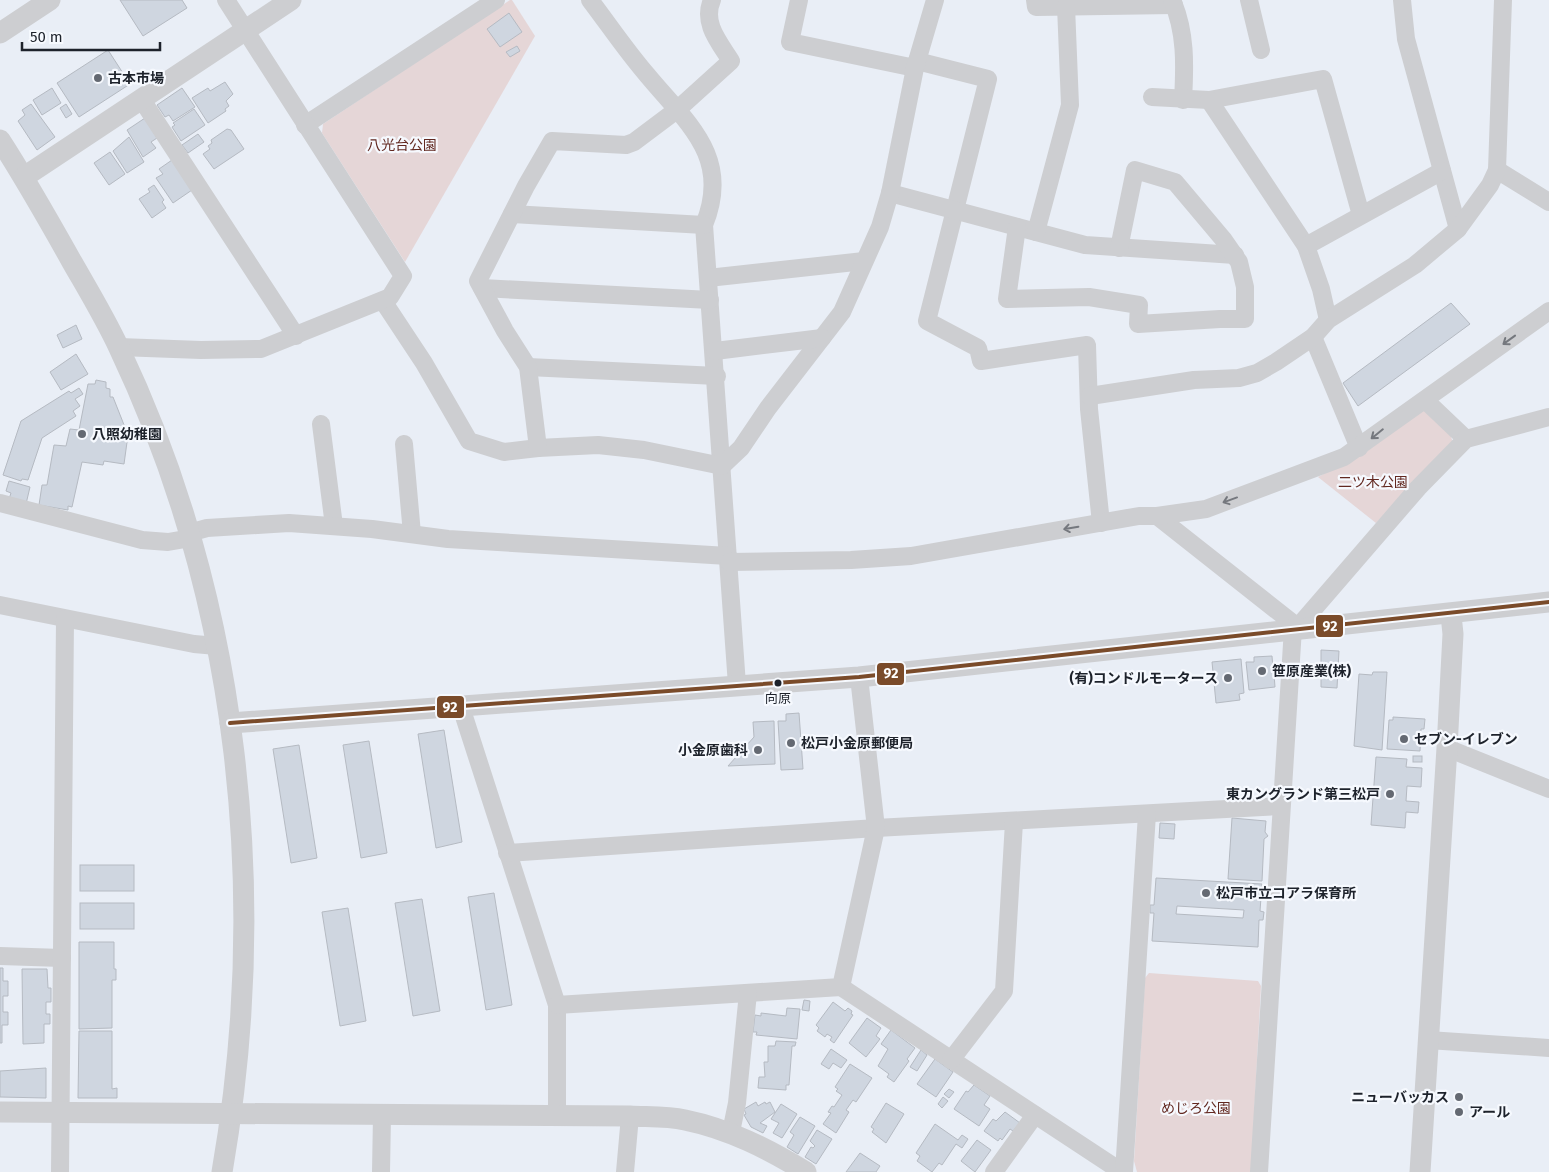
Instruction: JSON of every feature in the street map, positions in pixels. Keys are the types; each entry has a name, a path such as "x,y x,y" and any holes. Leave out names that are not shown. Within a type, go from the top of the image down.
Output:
{"street":[{"path":"0,33 50,0"},
{"path":"119,347 201,350 261,349 390,298 402,276 226,0"},
{"path":"24,177 291,0"},
{"path":"305,125 496,0"},
{"path":"590,0 648,76 678,109 700,138 712,171 712,207 704,225 715,352 737,685"},
{"path":"538,448 528,367 505,331 478,281 552,141 626,145 634,142 678,109 731,61 711,29 708,9 712,0"},
{"path":"799,0 790,42 988,79 927,321 978,348 981,361 1087,345 1089,410 1102,523"},
{"path":"722,466 741,448 768,408 842,312 880,227 890,193 916,65 935,0"},
{"path":"1036,0 1036,7 1173,2 1179,18 1186,59 1183,100"},
{"path":"1249,0 1261,50"},
{"path":"1402,0 1406,39 1458,229"},
{"path":"1090,396 1194,380 1239,378 1257,373 1313,337 1328,320 1415,265 1458,229 1490,185 1497,170 1503,0"},
{"path":"1036,232 1070,106 1066,6"},
{"path":"1152,97 1209,100 1323,79 1361,215"},
{"path":"142,100 296,336"},
{"path":"1209,100 1306,246 1321,289 1328,320"},
{"path":"0,140 24,177 119,347 173,483 190,536 216,646 230,723 242,826 245,912 241,1045 222,1172"},
{"path":"1017,227 1007,299 1089,297 1139,305 1138,324 1244,319 1245,287 1235,255 1175,182 1135,170 1119,248"},
{"path":"1497,170 1549,202"},
{"path":"1306,246 1442,171"},
{"path":"890,193 1085,245 1235,255"},
{"path":"512,214 704,225"},
{"path":"708,278 864,261"},
{"path":"482,288 710,300"},
{"path":"383,301 424,363 469,440 504,452 538,448 608,446 644,450 722,466"},
{"path":"0,503 142,540 168,542 190,536 207,528 289,522 448,539 729,559 851,560 911,556 1139,516 1158,516 1206,509 1311,471 1344,457 1359,448 1549,311"},
{"path":"1313,337 1359,448"},
{"path":"715,352 822,338"},
{"path":"528,367 716,376"},
{"path":"1425,400 1466,439"},
{"path":"1259,1172 1280,806 1297,627 1418,488 1466,439 1549,417"},
{"path":"321,424 334,526"},
{"path":"404,444 412,534"},
{"path":"1158,516 1297,627"},
{"path":"230,723 859,677 1297,627 1451,614 1549,602"},
{"path":"0,605 194,644 216,646"},
{"path":"1420,1172 1447,748 1453,634 1451,614"},
{"path":"60,1172 64,618"},
{"path":"841,988 876,828 859,677"},
{"path":"461,707 557,1004 557,1116"},
{"path":"1447,748 1549,789"},
{"path":"507,853 876,828 1014,822 1280,806"},
{"path":"557,1004 841,988 1123,1172 1147,814"},
{"path":"950,1060 1004,992 1014,822"},
{"path":"0,956 62,958"},
{"path":"731,1132 737,1104 748,993"},
{"path":"1428,1040 1549,1048"},
{"path":"0,1112 630,1116 684,1120 731,1132 782,1157 806,1172"},
{"path":"381,1172 382,1115"},
{"path":"994,1172 1035,1115"},
{"path":"625,1172 630,1116"}],"green space":[{"name":"八光台公園","path":"512,0 535,36 405,262 322,133 323,124"},
{"name":"二ツ木公園","path":"1422,410 1446,420 1453,443 1376,523 1318,477 1364,453"},
{"name":"めじろ公園","path":"1149,973 1258,981 1261,986 1251,1172 1137,1172 1134,1161 1145,978"}],"building":[{"path":"120,0 182,0 187,8 143,36"},
{"path":"509,13 522,32 500,47 487,29"},
{"path":"517,46 520,51 510,57 506,52"},
{"path":"108,50 130,84 79,117 57,83"},
{"path":"225,82 233,94 226,101 229,106 225,109 226,111 208,123 192,98 208,88 210,91"},
{"path":"52,88 61,103 42,115 33,100"},
{"path":"182,88 195,107 173,121 169,115 165,117 157,105"},
{"path":"31,104 55,137 37,150 18,121 25,115 22,110"},
{"path":"66,104 72,114 66,118 60,108"},
{"path":"194,109 205,125 181,141 172,127 175,125 173,123"},
{"path":"145,118 157,138 151,142 156,148 143,157 127,130"},
{"path":"227,129 231,130 244,149 214,169 203,154 210,149 208,146 212,143 211,140"},
{"path":"198,134 204,142 188,153 182,145"},
{"path":"129,137 144,162 127,173 113,151"},
{"path":"110,152 125,174 109,185 94,163"},
{"path":"172,160 192,190 173,203 156,178 163,174 159,169"},
{"path":"154,185 164,200 162,202 166,208 152,218 139,199 150,192 148,189"},
{"path":"1451,303 1470,324 1358,406 1343,383"},
{"path":"76,325 82,339 63,348 57,335"},
{"path":"76,354 88,374 61,390 50,372"},
{"path":"96,380 106,382 106,388 110,389 110,397 113,397 128,435 124,464 104,461 103,465 82,462 72,507 68,506 68,510 39,505 42,485 47,485 54,445 66,446 70,429 79,430 88,384 95,384"},
{"path":"79,388 83,394 75,399 80,406 73,411 76,416 42,438 28,480 22,479 21,481 3,475 21,421 69,391 71,393"},
{"path":"9,481 30,487 26,504 9,499 11,493 6,491"},
{"path":"1321,650 1339,651 1337,688 1321,687"},
{"name":"笹原産業(株)","path":"1272,656 1273,669 1277,669 1277,673 1274,674 1275,687 1249,690 1246,662 1254,662 1254,657"},
{"name":"(有)コンドルモータース","path":"1241,659 1244,693 1239,694 1240,700 1216,703 1212,662"},
{"path":"1373,672 1387,672 1382,750 1354,746 1359,674 1372,675"},
{"path":"799,713 803,769 781,770 778,721 786,721 786,714"},
{"name":"セブン-イレブン","path":"1393,717 1425,719 1424,729 1421,729 1420,751 1387,749 1389,720 1393,720"},
{"name":"小金原歯科","path":"774,721 775,764 728,766 754,737 753,722"},
{"path":"444,730 462,842 436,848 418,734"},
{"path":"369,741 387,853 361,858 343,745"},
{"path":"299,745 317,858 291,863 273,749"},
{"path":"1413,756 1422,756 1422,762 1413,762"},
{"name":"東カングランド第三松戸","path":"1376,757 1407,759 1406,767 1422,768 1421,787 1407,786 1406,801 1419,802 1418,813 1406,812 1405,828 1371,825"},
{"path":"1232,818 1266,821 1265,832 1268,836 1264,839 1262,881 1228,879"},
{"path":"1160,823 1175,824 1174,839 1159,838"},
{"path":"80,865 134,865 134,891 80,891"},
{"path":"1156,878 1262,884 1260,911 1264,912 1263,920 1259,920 1258,947 1152,941 1154,913 1150,913 1150,905 1154,905","holes":["1177,906 1244,910 1243,918 1176,914"]},
{"path":"494,893 512,1005 486,1010 468,897"},
{"path":"422,899 440,1011 413,1016 395,903"},
{"path":"80,903 134,903 134,929 80,929"},
{"path":"348,908 366,1021 340,1026 322,912"},
{"path":"79,942 114,942 116,980 112,980 112,1028 79,1029"},
{"path":"0,968 3,968 3,981 8,981 8,996 3,996 3,1012 8,1012 8,1025 2,1025 2,1043 0,1043"},
{"path":"22,969 47,969 48,988 51,988 51,1002 46,1002 46,1014 50,1014 50,1024 44,1024 44,1043 23,1044"},
{"path":"804,1000 810,1001 809,1011 802,1010"},
{"path":"833,1002 845,1011 848,1008 852,1011 851,1014 853,1015 834,1043 830,1040 832,1037 827,1034 825,1037 817,1031 819,1028 816,1025"},
{"path":"787,1008 800,1009 797,1039 756,1035 757,1032 753,1032 755,1015 761,1016 761,1013 786,1016"},
{"path":"867,1018 881,1028 876,1036 880,1039 866,1057 849,1043"},
{"path":"891,1030 915,1048 907,1059 909,1061 894,1082 887,1077 889,1074 878,1066 888,1049 881,1044"},
{"path":"79,1031 112,1031 112,1089 117,1088 117,1098 78,1098"},
{"path":"776,1041 796,1042 795,1046 792,1046 789,1085 786,1085 786,1090 758,1088 759,1077 765,1077 764,1062 768,1062 768,1046 775,1046"},
{"path":"831,1049 847,1060 841,1068 833,1063 829,1069 821,1064"},
{"path":"921,1050 927,1055 917,1071 910,1067"},
{"path":"935,1059 953,1072 936,1097 917,1084"},
{"path":"850,1064 872,1078 856,1102 853,1100 846,1110 849,1112 836,1133 823,1124 831,1113 828,1112 842,1095 836,1091 838,1089 835,1087"},
{"path":"46,1068 46,1098 0,1097 0,1071"},
{"path":"974,1085 990,1096 984,1105 990,1109 979,1126 954,1109 966,1091 968,1092"},
{"path":"949,1089 954,1092 949,1098 944,1094"},
{"path":"943,1097 948,1101 942,1108 938,1104"},
{"path":"756,1102 758,1106 765,1102 766,1104 770,1102 775,1112 760,1123 767,1126 763,1133 751,1127 744,1115 746,1114 744,1109"},
{"path":"886,1103 904,1114 886,1143 872,1132 874,1129 871,1127"},
{"path":"781,1104 797,1114 782,1138 773,1133 779,1123 771,1119"},
{"path":"1005,1112 1020,1123 1013,1131 1010,1129 1002,1140 1000,1138 998,1141 984,1131 993,1119 996,1121"},
{"path":"800,1117 815,1126 798,1154 787,1147 794,1135 790,1132"},
{"path":"935,1124 958,1140 962,1135 968,1139 962,1148 956,1144 942,1165 939,1163 932,1172 917,1161 920,1156 916,1153"},
{"path":"817,1130 832,1139 816,1164 805,1157 811,1147 815,1146 810,1141"},
{"path":"977,1140 991,1150 975,1172 961,1161"},
{"path":"860,1153 880,1166 876,1172 846,1172"}],"transit line":[{"name":"92","path":"230,723 859,677 1549,602"}],"place":[{"name":"古本市場","path":"98,78"},
{"name":"八照幼稚園","path":"82,434"},
{"name":"笹原産業(株)","path":"1262,671"},
{"name":"(有)コンドルモータース","path":"1228,678"},
{"name":"向原","path":"778,683"},
{"name":"セブン-イレブン","path":"1404,739"},
{"name":"松戸小金原郵便局","path":"791,743"},
{"name":"小金原歯科","path":"758,750"},
{"name":"東カングランド第三松戸","path":"1390,794"},
{"name":"松戸市立コアラ保育所","path":"1206,893"},
{"name":"ニューバッカス","path":"1459,1097"},
{"name":"アール","path":"1459,1112"}]}
